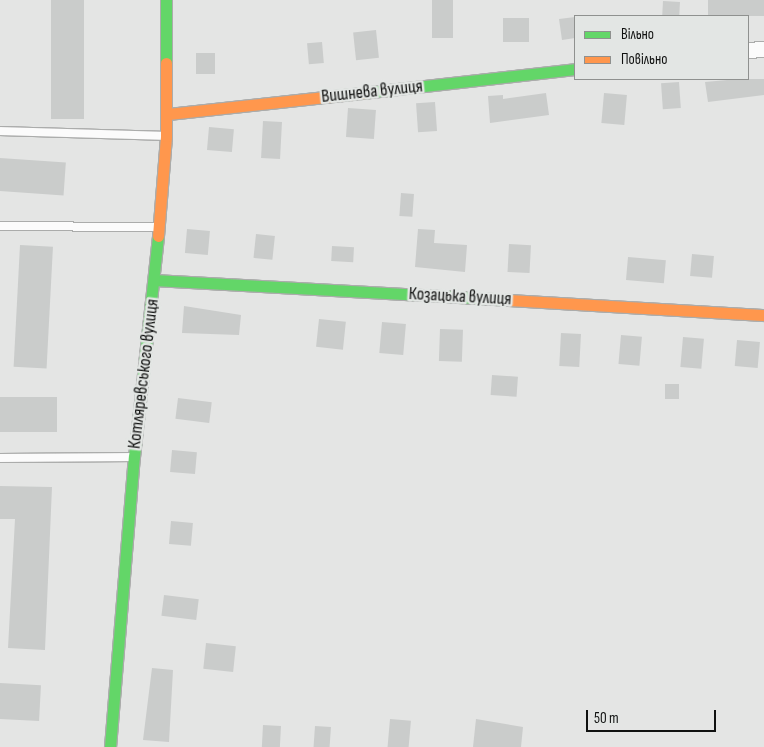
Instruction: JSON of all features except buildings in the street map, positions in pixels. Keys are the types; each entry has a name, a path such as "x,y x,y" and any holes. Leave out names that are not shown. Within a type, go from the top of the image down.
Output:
{"street":[{"name":"Котляревського вулиця","path":"110,747 134,457 155,280 168,114 166,0"},
{"path":"749,50 764,49"},
{"name":"Вишнева вулиця","path":"168,114 574,70"},
{"name":"Козацька вулиця","path":"155,280 764,315"}],"lane":[{"path":"0,131 166,136"},
{"path":"0,226 159,228"},
{"path":"0,458 134,457"}],"traffic: fast":[{"path":"166,0 166,63"},
{"path":"362,93 574,69"},
{"path":"110,747 134,457 158,236"},
{"path":"155,280 510,300"}],"traffic: slow":[{"path":"158,236 166,136 166,63"},
{"path":"168,114 362,93"},
{"path":"510,300 764,315"}]}
